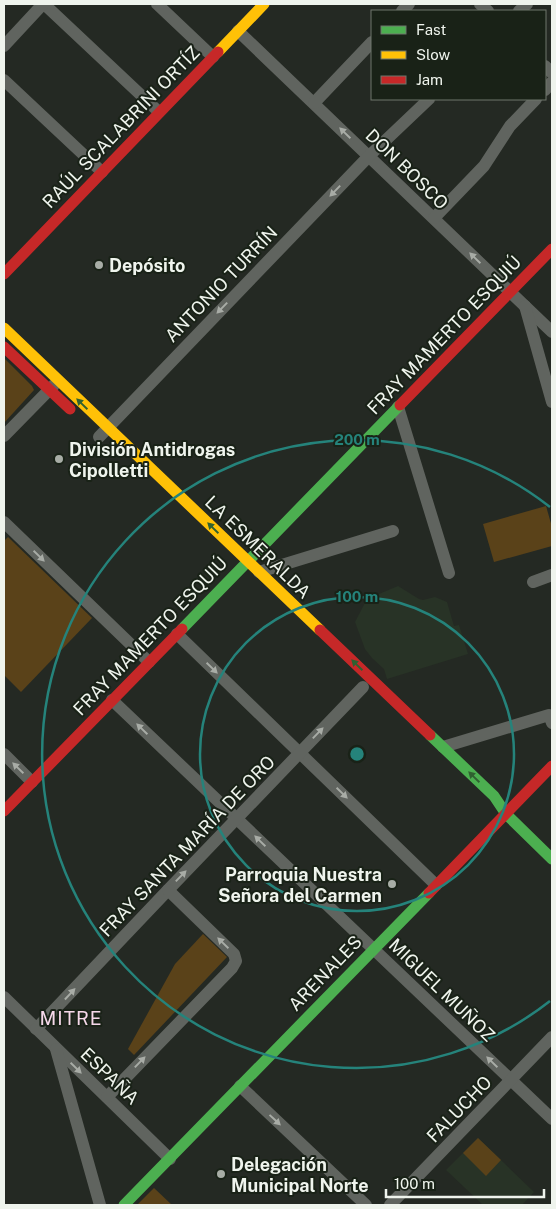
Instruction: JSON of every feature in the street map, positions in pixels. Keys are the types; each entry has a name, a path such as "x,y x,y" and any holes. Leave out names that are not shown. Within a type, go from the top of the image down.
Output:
{"street":[{"path":"4,46 44,4 159,112"},
{"path":"157,4 213,57"},
{"name":"RAÚL SCALABRINI ORTÍZ","path":"4,274 238,31 258,6"},
{"name":"DON BOSCO","path":"238,31 552,332"},
{"path":"314,103 371,43"},
{"path":"4,80 102,172"},
{"name":"ANTONIO TURRÍN","path":"101,435 369,156 427,100"},
{"path":"434,218 480,170 510,126 535,100"},
{"name":"FRAY MAMERTO ESQUIÚ","path":"4,811 149,662 245,569 398,407 552,249"},
{"path":"525,306 552,402"},
{"name":"LA ESMERALDA","path":"4,328 101,435 245,569 442,747 494,796 506,814 552,858"},
{"name":"LA ESMERALDA","path":"4,347 54,385 78,417"},
{"path":"4,436 54,385"},
{"path":"398,407 449,573"},
{"path":"4,522 149,662"},
{"path":"245,569 393,531"},
{"path":"533,582 552,575"},
{"path":"177,634 436,885"},
{"name":"LA ESMERALDA","path":"343,668 487,804 506,814"},
{"name":"FRAY SANTA MARÍA DE ORO","path":"36,1029 363,687"},
{"name":"MIGUEL MUÑOZ","path":"112,700 552,1119"},
{"path":"442,747 549,715 552,723"},
{"path":"4,754 32,782"},
{"name":"ARENALES","path":"124,1205 552,766"},
{"path":"106,1098 232,968 236,961 234,954 168,890"},
{"name":"ESPAÑA","path":"4,998 170,1159"},
{"name":"FALUCHO","path":"390,1205 552,1037"},
{"path":"55,1048 100,1205"},
{"path":"240,1086 366,1205"}],"shaded area":[{"path":"4,358 34,390 4,423"},
{"path":"546,506 552,527 552,546 494,562 483,524"},
{"path":"8,537 92,618 21,692 4,675 4,541"},
{"path":"398,586 419,599 435,597 447,602 454,626 459,625 468,654 387,679 384,669 365,649 355,622 367,599"},
{"path":"203,934 227,957 134,1055 128,1049 175,964"},
{"path":"478,1138 534,1192 522,1205 483,1205 446,1170"},
{"path":"478,1138 501,1160 486,1176 463,1153"},
{"path":"154,1188 172,1205 137,1205"}],"traffic: fast":[{"path":"182,629 400,405"},
{"path":"430,735 494,796 506,814 552,859"},
{"path":"124,1205 429,893"}],"traffic: slow":[{"path":"218,52 264,4"},
{"path":"4,328 320,630"}],"traffic: jam":[{"path":"4,274 218,52"},
{"path":"400,405 552,249"},
{"path":"4,347 70,409"},
{"path":"4,811 182,629"},
{"path":"320,630 430,735"},
{"path":"429,893 552,766"}],"place":[{"name":"Depósito","path":"99,265"},
{"name":"División Antidrogas Cipolletti","path":"59,459"},
{"name":"Parroquia Nuestra Señora del Carmen","path":"392,884"},
{"name":"Delegación Municipal Norte","path":"221,1174"}],"district":[{"name":"MITRE","path":"71,1018"}]}
